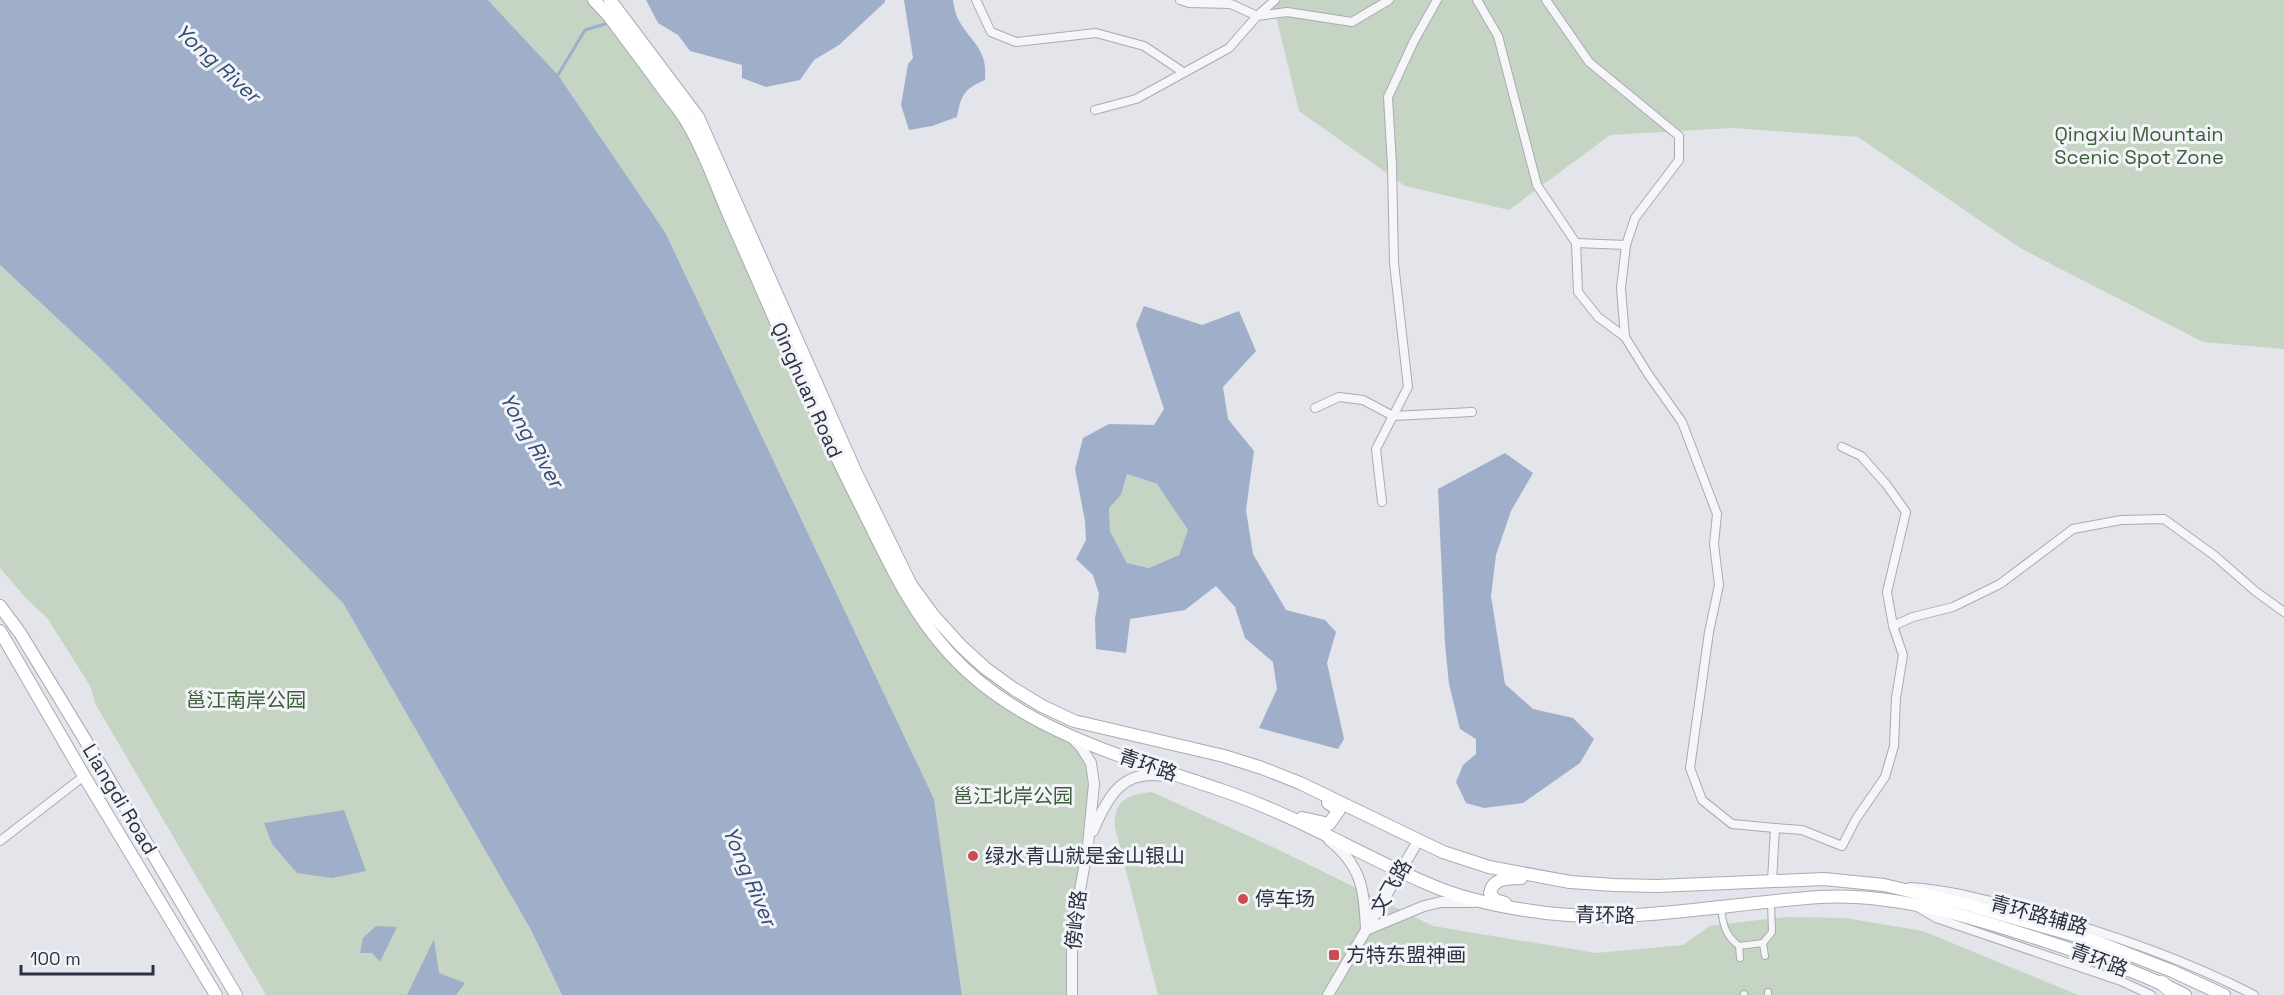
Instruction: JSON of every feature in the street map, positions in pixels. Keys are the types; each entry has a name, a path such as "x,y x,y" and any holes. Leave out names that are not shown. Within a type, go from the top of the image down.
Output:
{"main road":[{"name":"Qinghuan Road","path":"594,0 608,15 688,123 847,480 901,587 925,625 975,679 1005,702 1069,735"},
{"name":"Qinghuan Road","path":"610,0 698,117 857,475 911,585 933,615 985,668 1042,706 1074,721 1224,756 1300,783"},
{"name":"Liangdi Road","path":"0,606 20,633 236,995"},
{"name":"Liangdi Road","path":"0,631 216,995"},
{"name":"青环路","path":"1069,735 1118,755 1283,813 1430,885 1482,902 1527,911 1607,917 1651,916 1840,897 1913,905 2014,931 2114,965 2162,983 2185,995"},
{"name":"青环路","path":"1300,783 1443,852 1489,867 1531,877 1635,886 1824,879 1884,885 2040,924 2123,951 2224,995"},
{"path":"1283,813 1329,824 1339,810 1300,783"},
{"path":"1527,911 1495,900 1490,893 1491,886 1497,881 1531,877"},
{"path":"2162,983 2176,995"}],"street":[{"path":"976,0 991,32 1016,42 1096,33 1144,46 1183,72"},
{"path":"1180,0 1189,3 1232,4 1257,16 1287,12 1352,21 1389,0"},
{"path":"1095,110 1136,99 1229,48 1257,16 1275,0"},
{"path":"1382,502 1376,450 1408,387 1394,263 1388,97 1414,41 1437,0"},
{"path":"1477,0 1498,36 1538,185 1576,243 1578,292 1598,317 1625,337 1682,422 1717,514 1714,544 1719,585 1709,632 1690,768 1702,800 1732,824 1802,830 1842,846 1856,819 1885,777 1894,746 1896,698 1903,655 1893,626 1887,592 1906,512 1886,484 1861,456 1842,447"},
{"path":"1546,0 1589,62 1679,136 1679,160 1635,218 1626,245 1621,288 1625,337"},
{"path":"1576,243 1626,245"},
{"path":"1315,408 1339,397 1363,400 1393,416 1472,412"},
{"path":"1893,626 1913,616 1953,608 2000,584 2073,529 2121,520 2164,519 2215,556 2255,591 2284,612"},
{"path":"1069,735 1081,747 1093,772 1088,845"},
{"path":"1088,845 1104,805 1121,785 1132,778 1157,775 1210,786"},
{"path":"0,841 84,776"},
{"path":"1772,880 1775,828"},
{"path":"1315,829 1341,849 1357,871 1365,904 1366,930 1424,906 1441,902 1482,902"},
{"name":"文飞路","path":"1328,995 1418,840"},
{"name":"傍岭路","path":"1072,995 1072,936 1088,845"},
{"name":"青环路辅路","path":"1884,885 1936,888 2084,926 2162,953 2254,995"},
{"path":"1721,908 1728,938 1739,946 1763,943 1772,932 1771,903"},
{"path":"1913,905 1936,918 2121,981 2151,995"},
{"path":"1763,943 1765,956"},
{"path":"1739,946 1740,958"}],"green space":[{"name":"邕江北岸公园","path":"488,0 594,0 688,123 901,587 975,679 1069,735 1093,773 1078,893 1072,995 962,995 934,799 665,232 558,75"},
{"name":"Qingxiu Mountain Scenic Spot Zone","path":"1272,0 2284,0 2284,349 2203,342 2020,248 1858,137 1733,128 1610,135 1509,210 1405,186 1299,111"},
{"name":"邕江南岸公园","path":"0,265 101,359 343,603 531,930 562,995 266,995 96,705 90,686 48,619 0,568"},
{"path":"1127,474 1157,484 1188,530 1179,555 1149,568 1127,563 1110,531 1109,508 1121,495"},
{"path":"1152,792 1275,848 1433,926 1596,953 1683,945 1710,926 1723,924 1786,917 1845,918 1923,931 2078,995 1158,995 1115,828 1116,811 1123,801 1135,795"}],"water":[{"name":"Yong River","path":"0,0 488,0 558,75 665,232 934,799 962,995 562,995 531,930 343,603 101,359 0,265"},
{"path":"646,0 885,0 885,2 839,45 814,60 800,80 766,87 742,78 742,65 690,51 678,35 658,23"},
{"path":"904,0 953,0 958,19 978,47 985,69 985,80 968,90 960,103 957,117 932,126 909,130 901,105 908,64 913,58"},
{"path":"1144,306 1202,325 1239,311 1256,351 1223,387 1228,419 1254,451 1246,510 1253,554 1286,610 1325,620 1336,632 1327,663 1344,739 1338,749 1259,728 1277,689 1273,662 1245,638 1235,607 1216,586 1185,610 1130,619 1126,653 1096,649 1095,619 1099,594 1093,575 1076,559 1086,540 1085,521 1075,469 1083,438 1109,424 1154,425 1164,409 1136,325","holes":["1127,474 1157,484 1188,530 1179,555 1149,568 1127,563 1110,531 1109,508 1121,495"]},
{"path":"1505,453 1533,473 1511,511 1496,555 1491,596 1505,684 1533,709 1573,718 1594,739 1580,763 1523,803 1484,808 1466,803 1456,782 1463,765 1476,754 1476,739 1460,729 1449,684 1438,489"},
{"path":"344,810 366,871 332,878 297,873 272,844 264,823"},
{"path":"376,926 397,927 380,962 372,953 360,953 363,938"},
{"path":"434,939 439,973 465,983 456,995 407,995"}],"waterway":[{"path":"558,75 585,30 605,24"}],"place":[{"name":"绿水青山就是金山银山","path":"973,856"},
{"name":"停车场","path":"1243,899"},
{"name":"方特东盟神画","path":"1334,955"}]}
